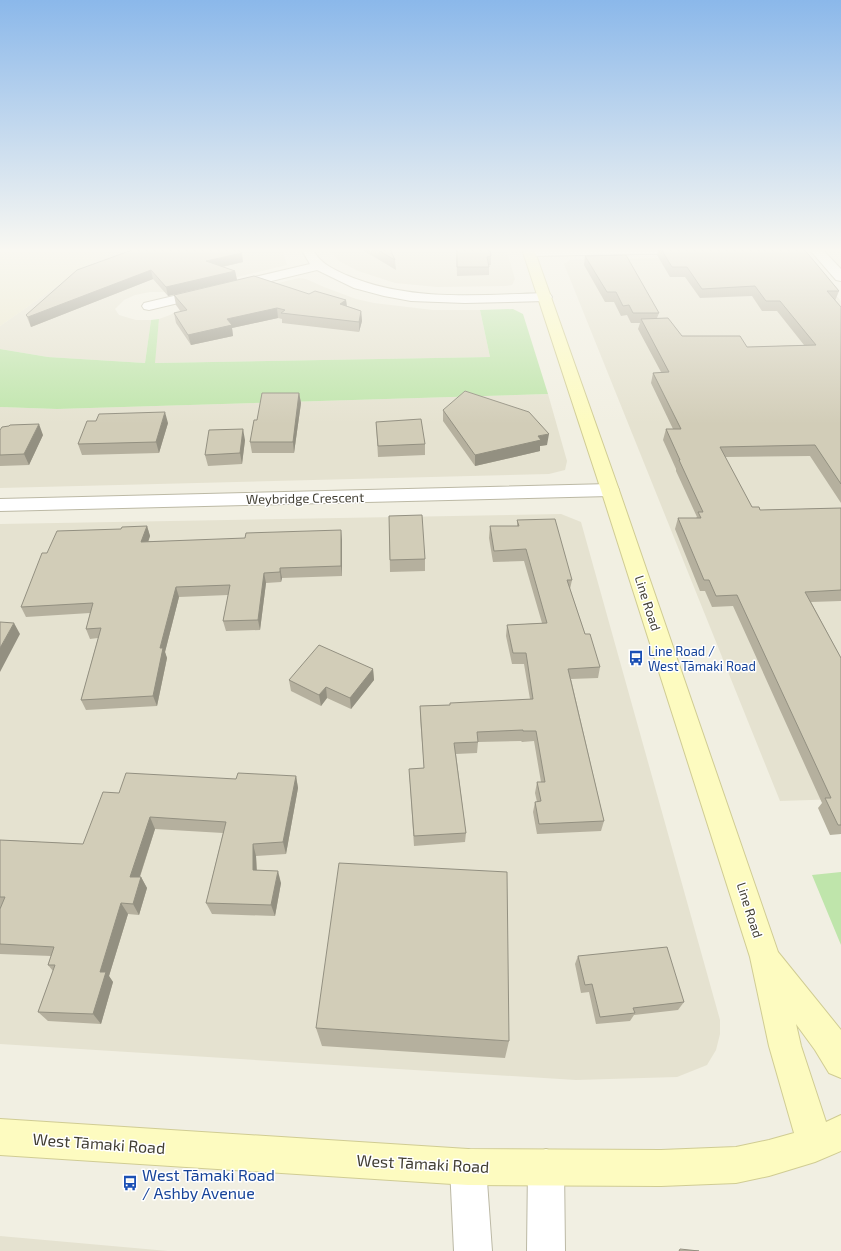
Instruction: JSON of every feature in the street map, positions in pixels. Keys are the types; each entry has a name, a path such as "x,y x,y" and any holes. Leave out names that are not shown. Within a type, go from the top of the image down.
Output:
{"main road":[{"name":"Line Road","path":"548,307 765,957 785,1046 828,1138"},
{"name":"Line Road","path":"765,957 828,1038 841,1061"},
{"name":"West Tāmaki Road","path":"0,1137 468,1167 661,1168 736,1166 769,1158 828,1138"}],"street":[{"name":"Weybridge Crescent","path":"0,506 610,490"},
{"path":"468,1167 473,1251"},
{"path":"546,1167 546,1251"}],"shaded area":[{"path":"0,307 27,307 0,326"},
{"path":"27,307 117,307 115,309 119,315 136,320 151,320 145,363 48,357 0,349 0,326"},
{"path":"183,307 411,307 433,310 480,310 490,357 154,363 159,319 170,315"},
{"path":"581,307 841,307 841,799 780,801"},
{"path":"548,394 567,461 565,470 549,474 0,488 0,407 57,409"},
{"path":"561,514 581,522 720,1020 720,1034 716,1050 707,1065 677,1077 576,1080 0,1044 0,524"},
{"path":"0,1236 168,1251 0,1251"}],"green space":[{"path":"513,309 523,314 548,394 57,409 0,407 0,349 48,357 145,363 151,320 159,319 155,363 490,357 480,310"},
{"path":"841,872 841,945 812,875"}],"building":[{"path":"35,307 53,307 28,317 26,315"},
{"path":"185,307 350,307 361,311 359,322 281,313 285,310 277,308 227,319 232,325 188,335 174,313 187,310"},
{"path":"630,307 656,307 659,313 633,313"},
{"path":"785,307 841,307 841,484 815,445 720,447 752,507 759,507 760,510 841,508 841,590 805,592 841,658 841,825 838,825 825,798 831,798 737,595 716,596 709,580 704,580 678,518 701,518 698,512 703,512 666,429 681,429 653,373 669,372 641,319 668,318 682,336 740,336 747,347 816,345"},
{"path":"465,391 529,412 549,434 538,436 541,440 475,455 443,410"},
{"path":"262,393 299,393 293,442 250,442 254,420 257,420"},
{"path":"165,412 156,442 78,444 87,421 96,421 99,414"},
{"path":"421,419 425,444 378,446 376,422"},
{"path":"39,424 24,454 0,455 0,430 2,427 10,425"},
{"path":"243,429 240,453 205,455 209,430"},
{"path":"422,515 425,559 390,560 389,516"},
{"path":"555,519 572,580 567,580 585,634 590,634 600,667 568,669 604,821 539,824 535,802 541,801 537,782 545,782 536,731 523,730 477,732 478,742 454,743 466,833 414,836 409,769 424,768 420,706 533,699 526,653 513,653 507,625 547,623 526,549 494,551 490,526 519,526 517,520"},
{"path":"147,526 141,542 245,538 246,533 341,530 341,566 280,568 280,572 264,573 258,620 223,621 230,585 176,587 160,648 163,648 153,696 81,700 101,628 86,629 93,603 21,607 42,553 47,553 57,531 121,529 122,527"},
{"path":"0,622 14,623 0,648"},
{"path":"319,645 373,669 350,698 326,687 319,695 289,680"},
{"path":"126,773 236,779 238,773 296,776 283,842 253,844 253,870 278,871 271,905 206,903 226,822 150,817 130,877 141,877 133,904 121,903 100,972 106,972 93,1014 38,1012 55,965 48,965 54,947 0,944 0,909 5,897 0,897 0,840 83,844 103,792 119,793"},
{"path":"339,863 507,872 509,1041 316,1028"},
{"path":"667,947 684,1002 633,1008 635,1013 600,1017 592,984 585,985 578,956"},
{"path":"680,1249 699,1251 679,1251"}],"place":[{"name":"Line Road / West Tāmaki Road","path":"636,658"},
{"name":"West Tāmaki Road / Ashby Avenue","path":"130,1183"}]}
